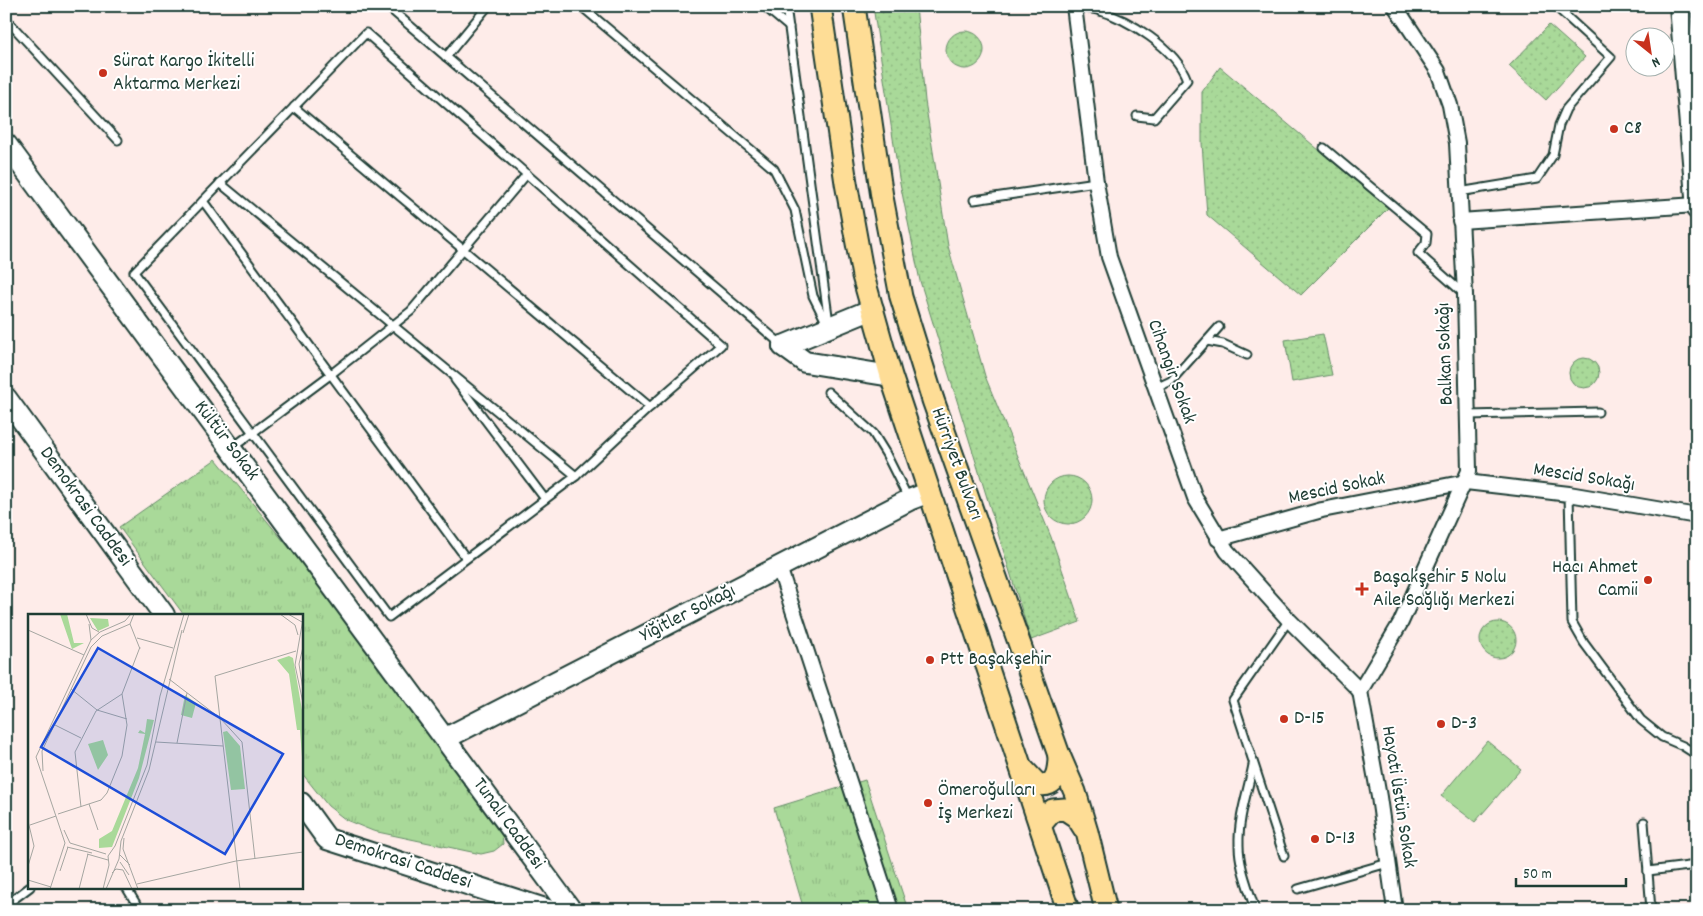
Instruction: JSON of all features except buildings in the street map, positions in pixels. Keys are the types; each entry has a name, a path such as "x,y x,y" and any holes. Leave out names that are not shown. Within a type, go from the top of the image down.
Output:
{"main road":[{"name":"Hürriyet Bulvarı","path":"820,6 846,183 863,276 891,376 1068,910"},
{"name":"Hürriyet Bulvarı","path":"854,6 882,197 901,297 933,400 1060,755 1075,792 1106,910"},
{"path":"1020,765 1031,779 1043,785 1056,779 1059,771 1060,755"},
{"path":"1040,824 1053,810 1066,809 1077,817 1087,832"}],"street":[{"path":"1680,6 1697,209"},
{"name":"Cihangir Sokak","path":"1074,7 1096,182 1109,257 1195,498 1218,539 1288,620 1360,691"},
{"name":"Balkan Sokağı","path":"1360,691 1401,622 1466,482 1469,471 1457,143 1445,89 1438,71 1402,9"},
{"name":"Kültür Sokak","path":"6,144 446,738"},
{"path":"1460,221 1696,205"},
{"path":"783,346 873,309"},
{"path":"783,346 806,362 891,376"},
{"name":"Demokrasi Caddesi","path":"6,398 163,614"},
{"name":"Mescid Sokak","path":"1218,539 1322,510 1466,482"},
{"name":"Mescid Sokağı","path":"1466,482 1568,494 1697,516"},
{"name":"Yiğitler Sokağı","path":"446,738 909,500 930,492"},
{"path":"779,567 891,910"},
{"name":"Hayati Üstün Sokak","path":"1360,691 1379,797 1395,910"},
{"name":"Tunalı Caddesi","path":"446,738 571,910"},
{"name":"Demokrasi Caddesi","path":"302,805 327,839 548,910"}],"lane":[{"path":"387,6 783,346"},
{"path":"446,57 488,6"},
{"path":"581,6 774,169 795,210 813,296 830,328"},
{"path":"764,6 789,27"},
{"path":"786,6 830,328"},
{"path":"1459,192 1537,180 1553,155 1559,125 1566,109 1611,57 1555,6"},
{"path":"1074,7 1096,9 1144,32 1168,51 1184,71 1187,80 1154,118 1137,116"},
{"path":"6,19 118,140"},
{"path":"366,32 722,345 650,407 576,476 389,617 254,431 134,272 294,106 366,32"},
{"path":"294,106 650,407"},
{"path":"1324,148 1427,234 1426,243 1418,254 1464,294"},
{"path":"231,448 330,376 394,326 411,310 527,174"},
{"path":"974,200 1096,182"},
{"path":"220,184 576,476"},
{"path":"203,201 330,376 466,558"},
{"path":"1156,388 1171,380 1219,327"},
{"path":"1208,341 1224,344 1247,355"},
{"path":"447,370 546,499"},
{"path":"828,392 873,433 886,454 909,500"},
{"path":"1468,415 1598,412"},
{"path":"1568,494 1572,622 1584,643 1641,720 1662,738 1683,746 1697,755"},
{"path":"1284,856 1233,700 1288,620"},
{"path":"1253,764 1239,824 1238,847 1254,910"},
{"path":"1644,822 1651,910"},
{"path":"1298,889 1388,863"},
{"path":"1648,871 1697,865"},
{"path":"6,905 29,888"},
{"path":"127,888 140,910"}],"green space":[{"path":"873,6 916,6 925,101 948,246 985,376 1051,537 1080,622 1031,640 920,281 899,178"},
{"path":"1549,25 1585,57 1546,100 1509,66"},
{"path":"965,31 979,36 984,50 979,64 965,69 951,64 946,50 951,36"},
{"path":"1220,67 1388,208 1301,295 1207,215 1202,143 1202,92"},
{"path":"1323,334 1332,375 1292,382 1285,340"},
{"path":"1584,358 1595,362 1599,373 1595,384 1584,388 1573,384 1569,373 1573,362"},
{"path":"216,459 295,555 370,652 502,834 503,844 494,851 481,854 373,831 346,820 328,806 302,773 302,614 183,614 119,527"},
{"path":"1063,476 1073,476 1082,480 1088,486 1091,491 1091,509 1082,520 1073,524 1063,524 1054,520 1048,514 1044,505 1044,495 1048,486 1054,480"},
{"path":"1498,622 1505,623 1511,627 1515,633 1515,647 1511,653 1505,657 1498,658 1491,657 1485,653 1481,647 1480,640 1481,633 1485,627 1491,623"},
{"path":"1487,741 1521,769 1475,822 1441,796"},
{"path":"865,780 908,910 804,910 774,808"}],"place":[{"name":"Sürat Kargo İkitelli Aktarma Merkezi","path":"103,73"},
{"name":"C8","path":"1614,129"},
{"name":"Hacı Ahmet Camii","path":"1648,580"},
{"name":"Başakşehir 5 Nolu Aile Sağlığı Merkezi","path":"1362,589"},
{"name":"Ptt Başakşehir","path":"930,660"},
{"name":"D-15","path":"1284,719"},
{"name":"D-3","path":"1441,724"},
{"name":"Ömeroğulları İş Merkezi","path":"928,803"},
{"name":"D-13","path":"1315,839"}]}
